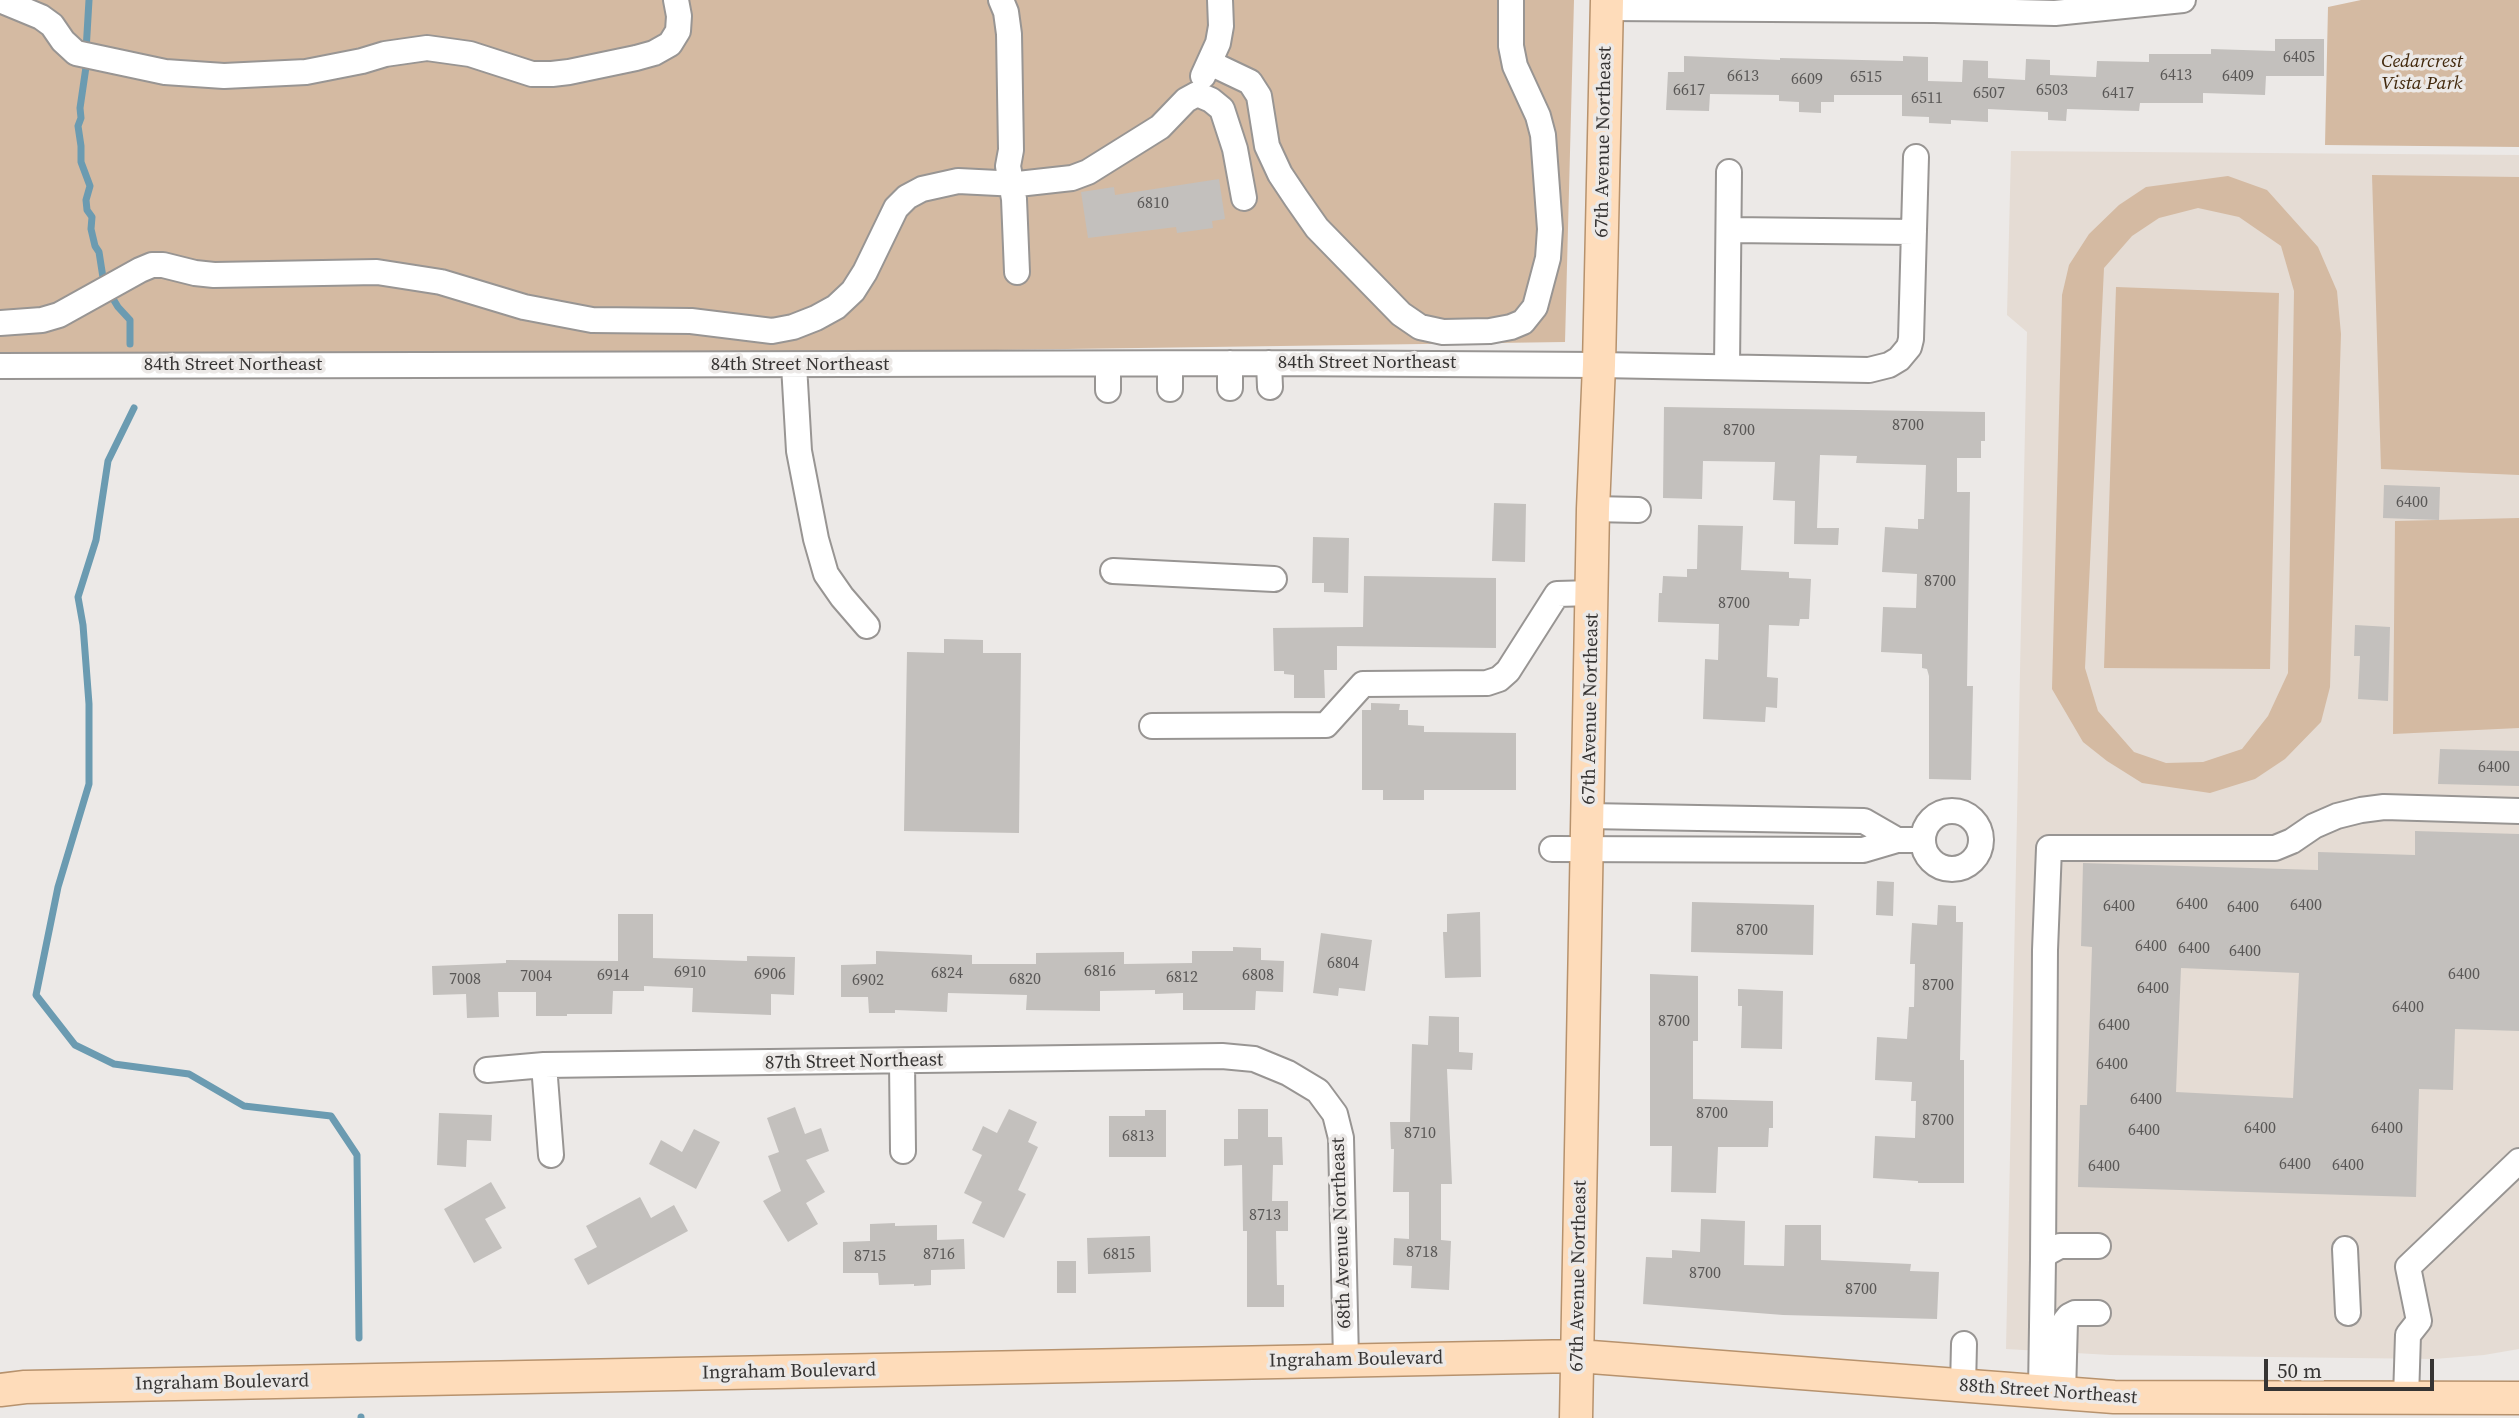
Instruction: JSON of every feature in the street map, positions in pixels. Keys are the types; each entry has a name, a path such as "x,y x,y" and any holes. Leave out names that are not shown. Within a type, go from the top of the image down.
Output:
{"main road":[{"name":"67th Avenue Northeast","path":"1576,1418 1593,509 1599,365 1606,4"},
{"name":"Ingraham Boulevard","path":"0,1390 25,1387 1578,1356"},
{"name":"88th Street Northeast","path":"1578,1356 2114,1397 2209,1408 2373,1408 2406,1398 2519,1398"}],"street":[{"path":"0,0 52,25 76,54 153,70 223,76 306,72 385,54 427,48 451,49 532,74 552,75 636,58 654,53 670,44 678,31 676,0"},
{"path":"1001,0 1006,12 1009,34 1011,150 1008,166 1016,228 1017,272"},
{"path":"0,323 42,320 59,315 152,265 214,275 377,272 441,282 524,307 592,320 691,321 772,331 793,327 836,307 853,291 896,208 907,197 922,189 958,181 1011,183 1072,178 1088,172 1160,127 1186,100 1210,63 1221,26 1220,0"},
{"path":"1210,63 1250,82 1259,96 1267,146 1290,190 1317,228 1401,314 1420,327 1443,332 1490,331 1511,327 1524,322 1535,307 1548,258 1550,229 1543,135 1538,116 1515,66 1511,46 1511,0"},
{"path":"1606,4 1934,10 2183,0"},
{"path":"1186,100 1197,94 1222,109 1236,149 1244,198"},
{"name":"84th Street Northeast","path":"0,366 794,365 1010,359 1108,364 1170,376 1238,358 1269,363 1869,370 1889,365 1899,359 1909,347 1916,157"},
{"path":"1727,367 1729,172"},
{"path":"1729,230 1914,232"},
{"path":"1230,388 1238,358"},
{"path":"1269,363 1270,387"},
{"path":"1108,364 1108,390"},
{"path":"794,365 799,451 816,539 826,574 867,626"},
{"path":"1593,509 1638,510"},
{"path":"1113,571 1274,579"},
{"path":"1152,726 1326,725 1363,684 1488,683 1499,679 1508,671 1557,594 1593,593"},
{"path":"2052,1393 2043,1259 2045,950 2049,848 2275,848 2337,816 2384,807 2519,811"},
{"path":"1588,816 1864,821 1896,840"},
{"path":"1863,850 1864,821"},
{"path":"1552,849 1863,850 1896,840 1922,840"},
{"name":"87th Street Northeast","path":"487,1070 544,1065 1222,1056"},
{"name":"68th Avenue Northeast","path":"1222,1056 1254,1059 1288,1073 1318,1091 1335,1114 1341,1138 1346,1360"},
{"path":"902,1062 903,1151"},
{"path":"544,1065 551,1155"},
{"path":"2406,1398 2408,1335 2419,1321 2408,1267 2519,1161"},
{"path":"2043,1259 2047,1253 2060,1246 2098,1246"},
{"path":"2345,1249 2348,1313"},
{"path":"2052,1393 2065,1321 2069,1315 2075,1313 2098,1313"},
{"path":"1963,1387 1964,1344"}],"shaded area":[{"path":"2011,151 2519,155 2519,1349 2434,1359 2110,1355 2006,1349 2027,332 2007,315"}],"green space":[{"path":"0,0 1574,0 1565,342 0,364"},
{"name":"Cedarcrest Vista Park","path":"2361,0 2519,0 2519,147 2325,145 2328,7"},
{"path":"2372,175 2519,177 2519,475 2381,469"},
{"path":"2228,176 2267,190 2318,247 2337,291 2341,334 2330,687 2321,722 2285,759 2255,779 2210,793 2142,783 2107,761 2083,742 2052,689 2062,295 2069,265 2089,234 2119,205 2146,187","holes":["2198,208 2239,217 2281,246 2294,291 2288,673 2268,716 2242,749 2203,762 2166,763 2134,752 2098,711 2085,668 2104,268 2132,236 2159,218"]},
{"path":"2116,287 2279,293 2270,669 2104,668"},
{"path":"2519,518 2519,728 2393,734 2395,521"}],"building":[{"path":"2275,39 2324,39 2324,76 2266,76 2265,95 2203,93 2203,103 2140,103 2139,111 2067,109 2066,121 2048,120 2048,112 1988,109 1988,122 1951,120 1951,124 1929,123 1929,117 1902,116 1902,95 1834,95 1834,102 1821,102 1821,113 1799,112 1799,102 1779,101 1779,95 1710,94 1709,111 1666,110 1668,72 1684,72 1684,56 1903,61 1903,56 1928,57 1928,81 1962,82 1963,60 1988,61 1988,78 2025,80 2026,59 2050,60 2050,75 2096,77 2097,61 2149,62 2149,54 2211,54 2211,49 2275,51"},
{"path":"1219,179 1225,219 1212,221 1213,228 1177,233 1176,227 1088,238 1081,192 1114,187 1115,195"},
{"path":"1664,407 1985,412 1985,441 1981,441 1981,458 1957,458 1957,492 1970,492 1967,686 1973,686 1971,780 1929,779 1929,676 1927,669 1922,668 1922,654 1881,652 1883,607 1916,608 1917,574 1882,572 1885,527 1918,529 1918,519 1924,519 1926,465 1856,463 1857,456 1820,455 1817,528 1839,528 1838,545 1794,544 1795,501 1773,500 1775,462 1703,461 1702,499 1663,498"},
{"path":"2384,485 2440,487 2439,520 2383,518"},
{"path":"1494,503 1526,504 1525,562 1492,561"},
{"path":"1698,525 1743,526 1741,570 1789,572 1789,578 1811,579 1809,619 1800,619 1799,626 1769,625 1767,677 1778,678 1777,708 1766,707 1765,722 1703,719 1705,659 1718,660 1719,624 1658,622 1659,593 1662,593 1663,576 1687,577 1687,569 1697,569"},
{"path":"1313,537 1349,538 1348,593 1324,592 1324,583 1312,583"},
{"path":"1364,576 1496,578 1496,648 1337,646 1337,670 1324,670 1325,698 1294,698 1294,675 1274,671 1273,628 1363,627"},
{"path":"2355,625 2390,627 2388,701 2358,699 2360,656 2354,656"},
{"path":"944,639 983,640 983,653 1021,653 1019,833 904,831 907,652 944,653"},
{"path":"1371,703 1400,704 1399,710 1408,710 1408,725 1424,726 1424,732 1516,733 1516,790 1424,790 1424,800 1383,800 1383,790 1362,790 1362,710 1371,710"},
{"path":"2440,749 2519,751 2519,786 2438,784"},
{"path":"2415,831 2519,834 2519,1031 2455,1029 2453,1090 2419,1089 2416,1197 2078,1187 2080,1105 2087,1105 2092,947 2081,946 2083,863 2318,870 2318,852 2415,855","holes":["2181,968 2299,973 2293,1098 2176,1092"]},
{"path":"1877,881 1894,882 1893,916 1876,915"},
{"path":"1692,902 1814,905 1813,955 1691,952"},
{"path":"1938,905 1956,906 1956,922 1963,922 1960,1060 1964,1060 1964,1183 1918,1183 1873,1178 1875,1136 1915,1138 1916,1101 1911,1101 1912,1082 1875,1080 1877,1037 1907,1039 1909,1007 1914,1007 1915,964 1910,964 1912,923 1937,925"},
{"path":"1480,912 1481,977 1445,978 1443,932 1447,932 1447,914"},
{"path":"618,914 653,914 653,958 747,961 747,956 795,957 794,995 771,994 771,1015 692,1012 693,988 644,986 644,991 613,991 612,1014 536,1016 536,992 498,992 499,1017 467,1018 466,994 433,995 432,966 506,963 506,960 618,961"},
{"path":"1321,933 1372,940 1365,991 1339,988 1338,996 1313,993"},
{"path":"1233,947 1261,948 1261,960 1284,961 1283,992 1256,991 1255,1010 1183,1010 1183,993 1155,994 1155,990 1100,991 1100,1011 1026,1010 1027,995 948,993 947,1012 895,1010 895,1013 869,1013 868,997 841,997 841,965 876,964 876,951 972,955 972,964 1036,964 1036,953 1124,952 1124,964 1192,963 1192,951 1233,951"},
{"path":"1650,974 1698,976 1698,1041 1693,1041 1693,1099 1773,1101 1773,1128 1769,1128 1768,1147 1718,1147 1716,1193 1671,1192 1672,1146 1650,1146"},
{"path":"1738,989 1783,991 1782,1049 1741,1048 1742,1006 1738,1006"},
{"path":"1429,1016 1459,1017 1459,1052 1473,1053 1472,1070 1447,1069 1452,1184 1441,1184 1441,1240 1451,1241 1449,1290 1411,1288 1412,1266 1393,1265 1394,1238 1409,1239 1409,1192 1393,1192 1394,1149 1391,1149 1390,1122 1410,1122 1412,1044 1428,1045"},
{"path":"795,1107 805,1134 821,1128 829,1151 806,1160 825,1192 806,1203 818,1224 788,1242 763,1201 781,1191 768,1156 779,1152 767,1118"},
{"path":"1009,1109 1037,1122 1028,1142 1038,1147 1018,1190 1026,1194 1004,1238 972,1223 982,1202 964,1193 982,1155 972,1150 983,1126 997,1133"},
{"path":"1238,1109 1268,1109 1268,1137 1282,1137 1283,1165 1273,1165 1272,1201 1288,1201 1288,1231 1276,1231 1277,1285 1284,1285 1284,1307 1247,1307 1247,1231 1243,1231 1242,1165 1224,1166 1224,1139 1238,1139"},
{"path":"1145,1110 1166,1110 1166,1157 1109,1157 1109,1116 1145,1116"},
{"path":"439,1113 492,1115 491,1141 467,1140 466,1167 437,1165"},
{"path":"694,1129 720,1142 696,1189 649,1164 661,1140 682,1152"},
{"path":"491,1182 506,1208 485,1219 502,1248 474,1263 444,1209"},
{"path":"640,1197 651,1218 674,1205 688,1231 588,1285 574,1259 597,1247 586,1226"},
{"path":"1701,1219 1745,1221 1744,1265 1784,1266 1785,1225 1821,1225 1821,1260 1911,1264 1910,1271 1939,1272 1937,1319 1783,1315 1643,1304 1646,1257 1672,1258 1672,1250 1700,1252"},
{"path":"895,1223 895,1226 937,1225 937,1240 964,1239 965,1269 931,1270 931,1285 914,1286 879,1285 878,1273 843,1273 843,1242 870,1241 870,1224"},
{"path":"1150,1236 1151,1272 1088,1274 1087,1238"},
{"path":"1057,1261 1076,1261 1076,1293 1057,1293"}],"waterway":[{"path":"86,51 89,0"},
{"path":"86,67 78,126 81,162 90,186 86,200 87,210 92,217 91,229 99,252 104,284 118,307 130,320 130,344"},
{"path":"134,408 108,461 96,540 78,597 83,625 89,704 89,784 58,887 36,995 75,1045 114,1064 189,1074 244,1106 331,1116 357,1155 359,1338"}]}
